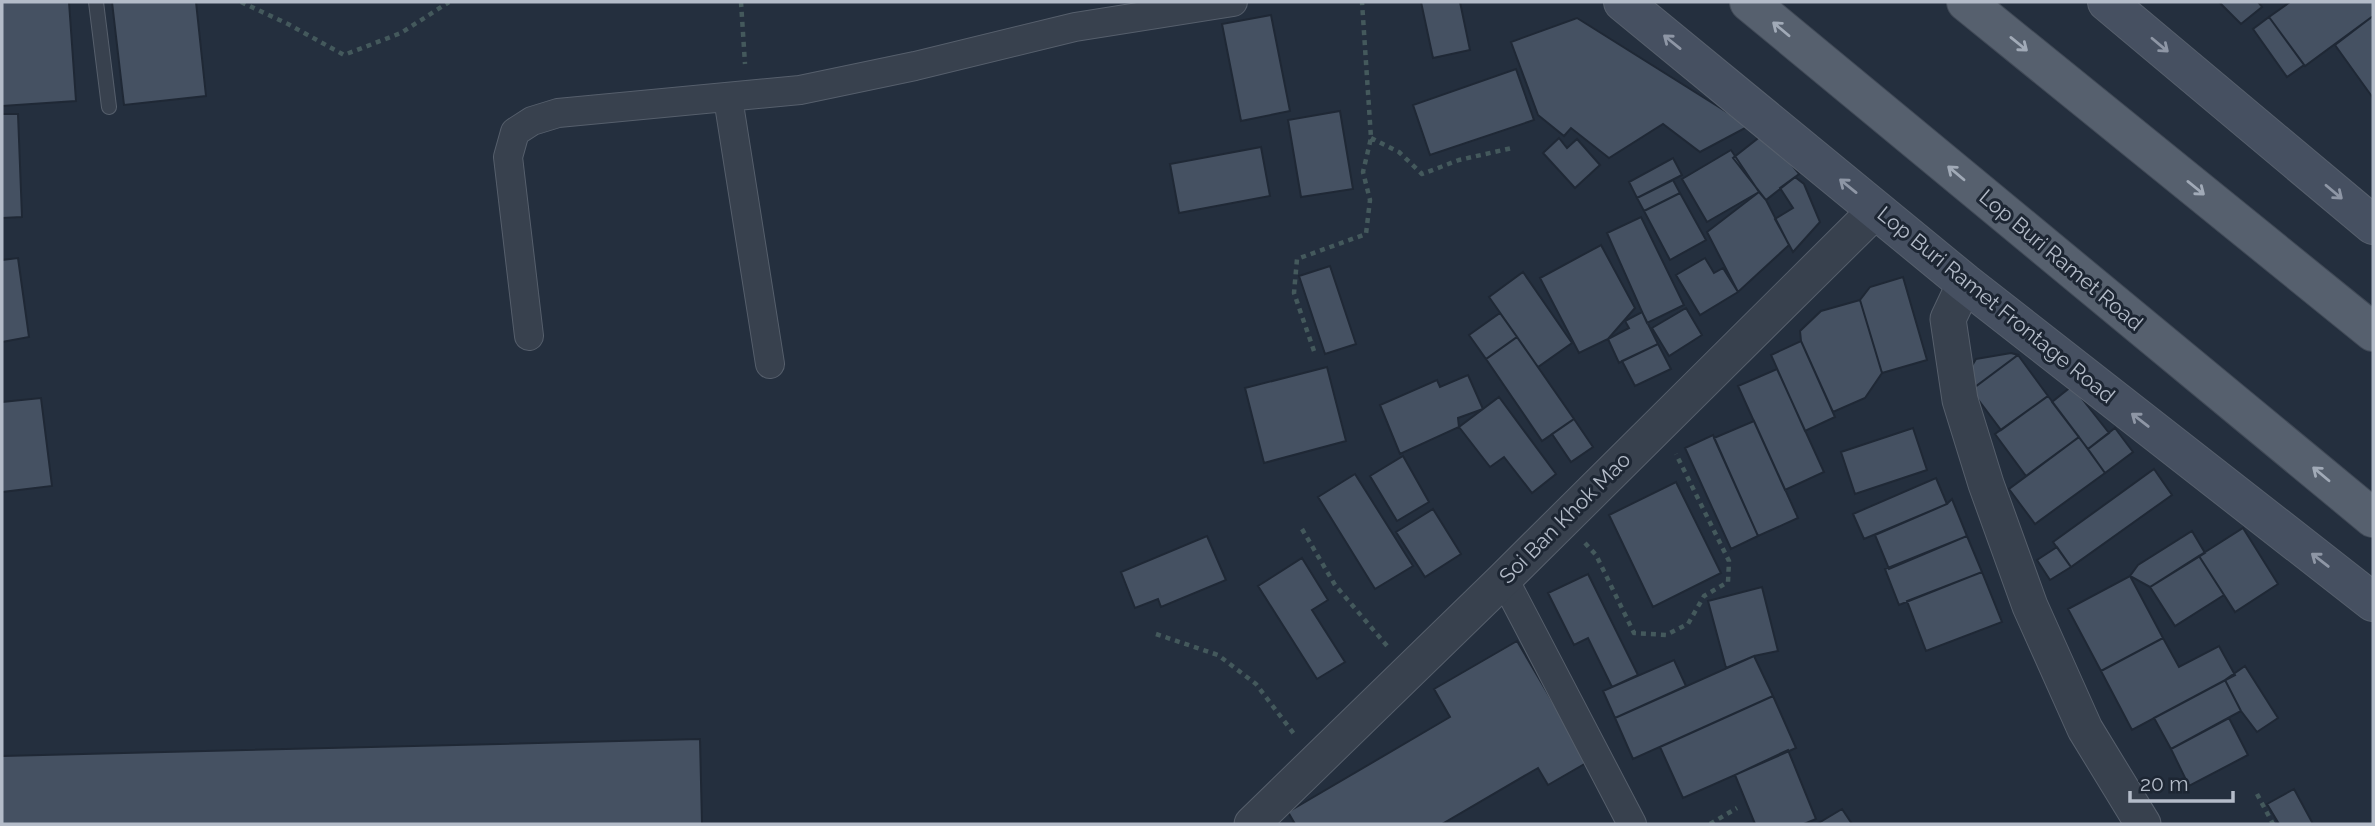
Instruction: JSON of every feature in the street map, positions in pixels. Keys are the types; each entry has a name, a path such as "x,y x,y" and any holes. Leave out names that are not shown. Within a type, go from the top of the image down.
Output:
{"main road":[{"name":"Lop Buri Ramet Frontage Road","path":"1623,2 1965,283 2373,602"},
{"name":"Lop Buri Ramet Road","path":"1749,2 2373,518"},
{"path":"1966,2 2373,332"},
{"path":"2108,2 2373,225"}],"street":[{"path":"529,336 508,157 514,132 532,121 558,113 738,97 826,84 1075,27 1233,2"},
{"path":"738,97 770,364"},
{"name":"Soi Ban Khok Mao","path":"1251,824 1504,579 1876,210"},
{"path":"1965,283 1948,319 1960,400 1986,484 2030,606 2085,729 2143,824"},
{"path":"1504,579 1632,824"}],"lane":[{"path":"96,2 109,107"}],"path":[{"path":"241,2 344,55 401,33 449,2"},
{"path":"738,97 741,2"},
{"path":"1314,351 1294,293 1297,260 1366,234 1370,200 1363,172 1371,138 1362,2"},
{"path":"1371,138 1399,152 1422,174 1459,160 1512,148"},
{"path":"1565,518 1596,555 1634,633 1666,635 1688,624 1704,596 1728,582 1729,561 1660,424"},
{"path":"1302,529 1335,585 1410,670"},
{"path":"1156,634 1219,655 1256,684 1289,725 1313,764"},
{"path":"2257,794 2273,824"},
{"path":"1710,824 1737,808"}],"building":[{"path":"2,2 69,2 76,101 2,106"},
{"path":"112,2 196,2 206,96 124,105"},
{"path":"1421,2 1460,2 1470,50 1433,58"},
{"path":"2219,2 2258,2 2262,7 2241,24"},
{"path":"2290,2 2373,2 2373,16 2305,66 2269,17"},
{"path":"1271,15 1290,111 1241,121 1222,24"},
{"path":"2373,16 2373,98 2335,45"},
{"path":"2269,17 2304,65 2287,77 2253,29"},
{"path":"1577,18 1749,126 1700,152 1663,124 1609,158 1571,128 1564,136 1538,115 1511,42"},
{"path":"1516,69 1534,120 1430,155 1413,105"},
{"path":"1340,111 1353,189 1301,197 1288,120"},
{"path":"2,114 18,114 22,217 2,218"},
{"path":"1766,132 1799,174 1766,200 1733,158"},
{"path":"1559,138 1567,148 1577,139 1600,165 1575,188 1543,153"},
{"path":"1261,147 1270,196 1179,213 1170,164"},
{"path":"1731,150 1759,192 1707,222 1682,179"},
{"path":"1673,158 1682,175 1637,198 1629,182"},
{"path":"1795,177 1804,184 1820,222 1793,252 1775,219 1793,208 1780,188"},
{"path":"1673,180 1680,193 1644,211 1637,198"},
{"path":"1759,192 1766,200 1789,245 1738,292 1707,232"},
{"path":"1680,193 1706,240 1670,260 1644,211"},
{"path":"1641,217 1684,305 1647,323 1607,233"},
{"path":"1601,245 1635,308 1608,339 1579,353 1540,278"},
{"path":"18,258 29,337 2,342 2,260"},
{"path":"1705,258 1714,273 1723,268 1738,292 1700,315 1676,275"},
{"path":"1330,266 1356,344 1325,354 1299,276"},
{"path":"1523,272 1572,343 1538,367 1489,297"},
{"path":"1903,277 1927,360 1882,373 1860,300 1870,287"},
{"path":"1860,300 1882,373 1865,398 1833,412 1801,341 1800,331 1821,311"},
{"path":"1686,308 1702,335 1669,356 1652,328"},
{"path":"1642,312 1658,344 1619,363 1608,339 1629,328 1625,321"},
{"path":"1500,313 1517,337 1486,359 1469,335"},
{"path":"1517,337 1574,419 1542,441 1486,359"},
{"path":"1801,341 1835,417 1805,431 1771,355"},
{"path":"1658,344 1671,369 1635,386 1622,361"},
{"path":"2011,353 2018,355 1971,390 1967,374 1976,359"},
{"path":"2018,355 2048,396 2001,430 1971,390"},
{"path":"1327,367 1346,441 1264,463 1245,388"},
{"path":"1777,369 1824,472 1785,490 1738,386"},
{"path":"1468,375 1483,409 1458,418 1459,427 1400,454 1380,405 1437,380 1440,387"},
{"path":"2072,386 2109,433 2088,449 2052,402"},
{"path":"2048,396 2079,437 2026,476 1995,434"},
{"path":"1499,397 1556,474 1532,493 1504,457 1490,467 1459,427"},
{"path":"41,398 52,486 2,492 2,402"},
{"path":"1574,419 1593,447 1571,462 1552,434"},
{"path":"1754,421 1798,518 1758,536 1714,438"},
{"path":"1913,428 1927,470 1855,494 1841,452"},
{"path":"2115,428 2133,452 2105,473 2088,449"},
{"path":"1713,435 1758,536 1731,549 1685,448"},
{"path":"2079,437 2105,473 2035,524 2009,489"},
{"path":"1403,456 1429,502 1397,521 1370,476"},
{"path":"2154,469 2172,495 2071,567 2053,542"},
{"path":"1355,474 1413,566 1375,589 1318,497"},
{"path":"1936,478 1947,504 1864,539 1853,514"},
{"path":"1676,482 1721,573 1653,607 1609,515"},
{"path":"1952,499 1967,536 1889,569 1875,535 1947,504"},
{"path":"1433,509 1461,554 1425,577 1396,532"},
{"path":"2243,528 2278,584 2235,612 2199,556"},
{"path":"2192,531 2205,553 2150,587 2130,576 2138,565"},
{"path":"1207,536 1226,580 1161,607 1158,599 1135,608 1121,572"},
{"path":"1967,536 1982,572 1899,605 1885,569"},
{"path":"2057,547 2071,567 2050,580 2037,560"},
{"path":"2199,556 2224,595 2175,626 2150,587"},
{"path":"1302,558 1328,600 1312,610 1345,662 1317,679 1258,586"},
{"path":"1982,572 2002,622 1926,651 1907,601"},
{"path":"1588,574 1638,675 1612,687 1588,638 1574,645 1548,593"},
{"path":"2130,576 2163,638 2101,671 2068,609"},
{"path":"1762,587 1778,651 1754,656 1726,668 1708,601"},
{"path":"2163,638 2179,667 2219,646 2235,675 2132,730 2101,671"},
{"path":"1517,641 1588,762 1548,785 1538,768 1442,824 1295,824 1288,812 1450,717 1434,689"},
{"path":"1754,656 1773,696 1633,759 1615,718"},
{"path":"1674,660 1686,686 1615,718 1603,691"},
{"path":"2245,666 2278,718 2257,732 2241,711 2225,680"},
{"path":"2225,680 2241,711 2171,749 2154,718"},
{"path":"1773,696 1796,748 1683,798 1660,747"},
{"path":"2229,718 2248,755 2189,786 2171,749"},
{"path":"700,739 702,824 2,824 2,756"},
{"path":"1788,750 1816,819 1804,824 1755,824 1735,775"},
{"path":"2294,789 2313,824 2279,824 2267,804"},
{"path":"1842,809 1852,824 1817,824"}]}
